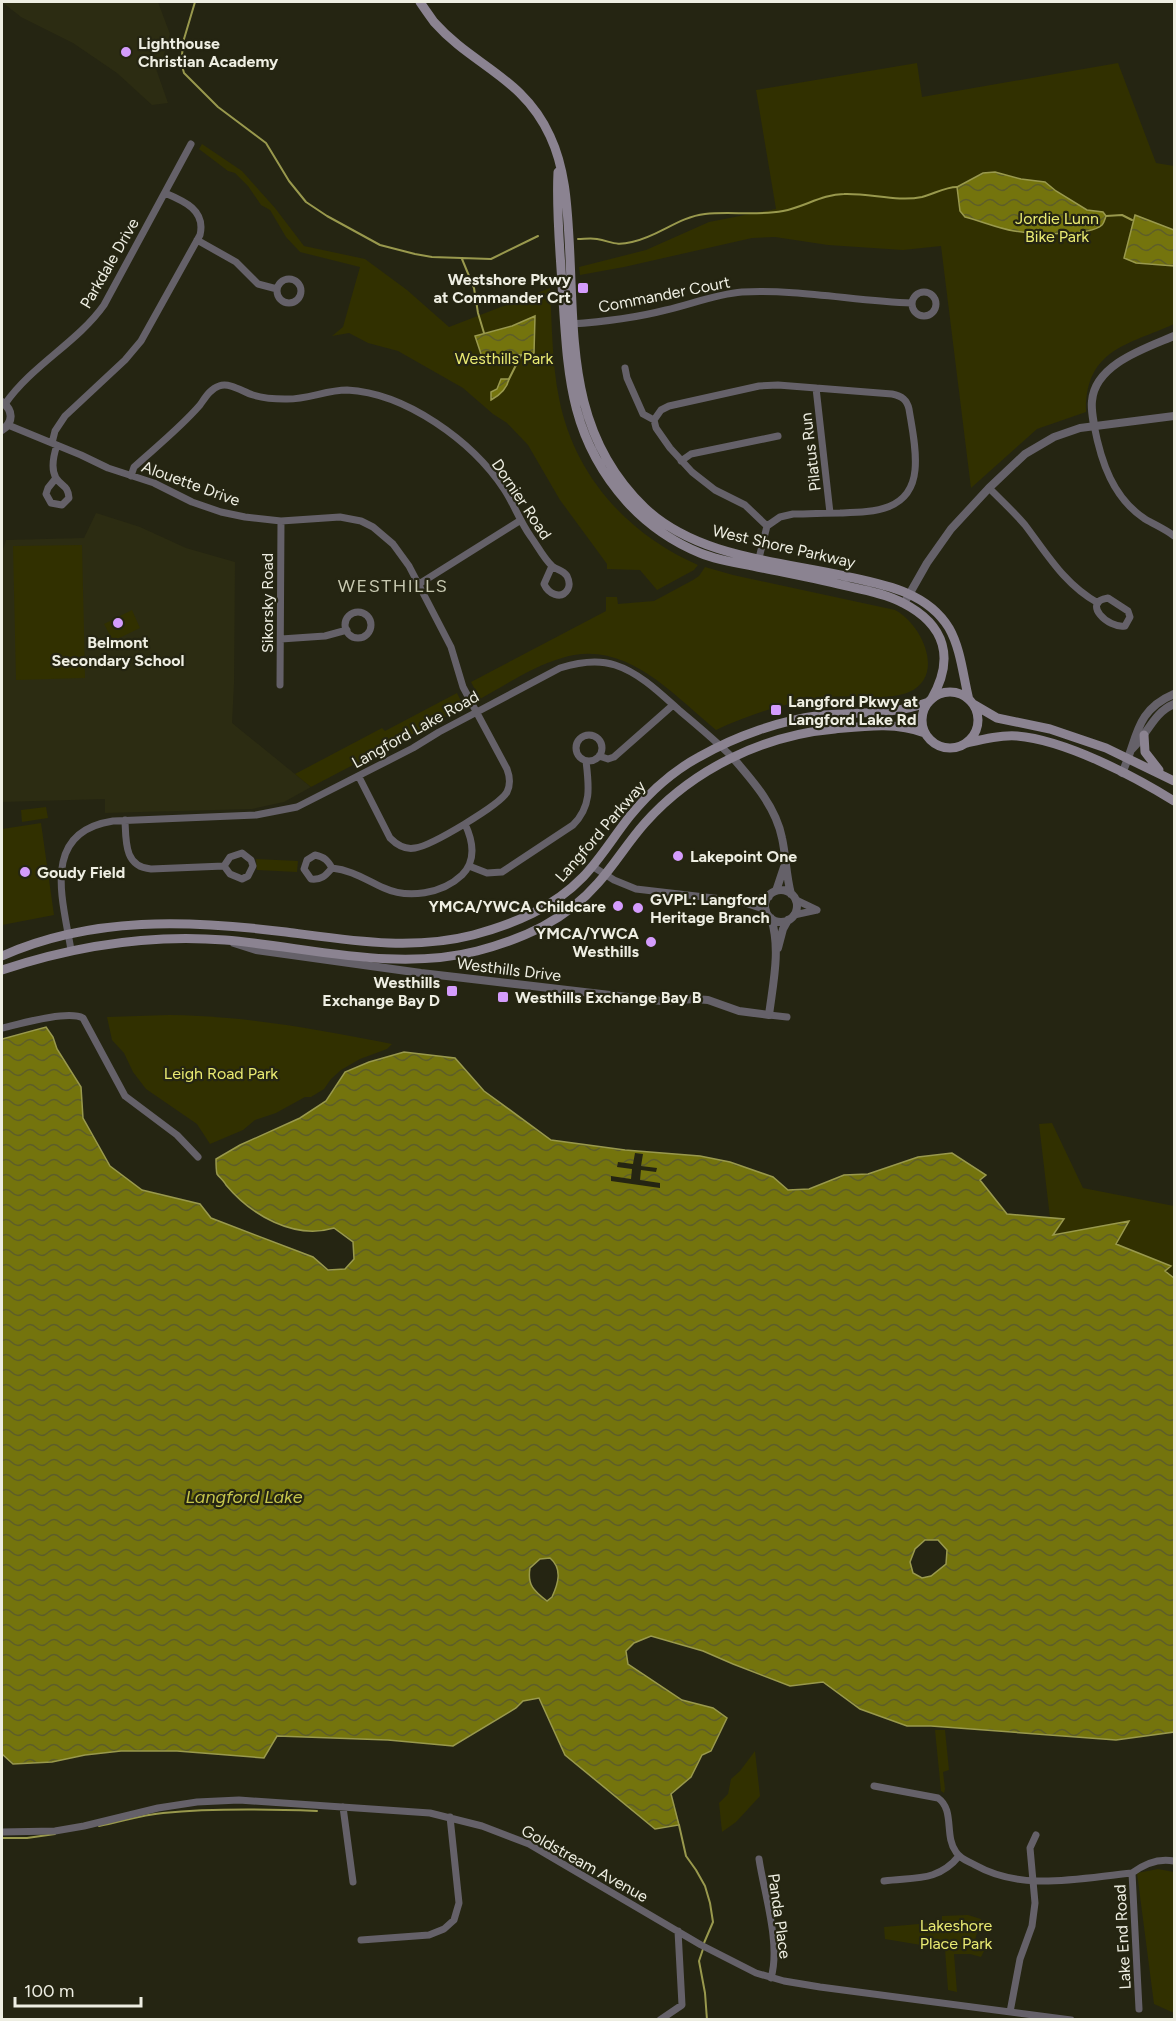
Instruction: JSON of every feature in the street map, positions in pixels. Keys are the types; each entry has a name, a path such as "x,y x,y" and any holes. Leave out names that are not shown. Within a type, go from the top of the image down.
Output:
{"main road":[{"name":"West Shore Parkway","path":"420,2 448,35 518,90 535,109 551,138 559,164 558,220 570,324 584,409 593,432 615,473 631,493 664,523 714,547 758,563 875,592 904,603 929,623 944,646 946,660 944,674 930,701"},
{"name":"West Shore Parkway","path":"758,563 885,585 910,594 940,616 949,628 957,646 971,702"},
{"path":"1174,781 1131,753 1050,729 997,718 954,693 946,693 930,701 922,717 925,733 930,740 943,747 951,748 1004,736 1031,738 1074,751 1174,801"},
{"name":"Langford Parkway","path":"2,956 35,942 68,933 172,922 232,925 367,942 435,942 470,936 505,926 535,913 563,895 592,866 632,814 652,793 696,758 765,729 804,718 894,712 930,701"},
{"path":"967,743 973,736 978,720 971,702"},
{"name":"Langford Parkway","path":"2,970 71,950 159,938 227,940 378,958 441,957 474,952 508,942 553,921 574,907 605,874 646,822 667,802 694,780 733,758 776,740 824,730 892,726 925,733"},
{"path":"1144,735 1145,752 1163,774"}],"street":[{"name":"Parkdale Drive","path":"3,403 98,313 191,144"},
{"path":"56,478 53,461 55,431 64,416 134,351 197,240 201,229 198,213 191,206 165,193"},
{"path":"197,240 236,262 258,284 277,289"},
{"name":"Commander Court","path":"570,324 632,317 740,292 775,292 912,303"},
{"path":"1174,336 1140,351 1109,370 1096,388 1092,401 1094,425 1104,466 1120,494 1145,519 1174,536"},
{"path":"625,368 643,414 654,420 660,435 681,461 710,486 751,510 767,526"},
{"path":"654,420 661,410 669,405 778,384 892,394 903,398 909,409 916,464 909,490 895,504 872,512 786,515 767,526 758,563"},
{"name":"Dornier Road","path":"130,476 134,467 218,386 225,385 252,395 281,399 309,398 333,391 353,391 403,405 454,436 477,456 495,478 552,566"},
{"name":"Pilatus Run","path":"816,388 830,513"},
{"path":"3,403 11,415 5,428"},
{"path":"904,603 939,545 958,521 1025,454 1040,444 1068,432 1094,425 1174,416"},
{"name":"Alouette Drive","path":"5,428 55,444 108,468 154,483 192,502 221,512 281,521 340,517 367,524 384,534 419,585 451,647 460,680 507,769 510,783 502,799 465,824"},
{"path":"681,461 691,454 778,436"},
{"path":"989,488 1025,525 1058,571 1086,596 1098,603"},
{"path":"419,585 521,520"},
{"name":"Sikorsky Road","path":"280,685 281,521"},
{"path":"1102,599 1113,600 1128,610 1130,621 1125,626 1114,626 1098,614 1096,608 1098,603 1102,599"},
{"path":"280,639 325,636 346,630"},
{"name":"Langford Lake Road","path":"71,950 60,876 66,852 76,837 93,825 113,820 270,814 297,807 359,777 560,668 588,662 613,664 631,672 673,705 733,758 757,787 775,817 782,836 785,864 793,897"},
{"path":"1131,753 1133,738 1150,709 1174,694"},
{"path":"1122,773 1131,753 1157,715 1174,704"},
{"path":"599,756 608,759 614,757 673,705"},
{"path":"586,736 600,741 599,756 592,761 586,761 579,756 576,747 581,738 586,736"},
{"path":"469,866 487,873 502,872 573,825 582,815 589,797 586,761"},
{"path":"332,868 349,871 393,891 411,893 440,888 457,879 469,866 473,847 465,824 421,847 410,849 401,846 390,838 359,777"},
{"path":"125,820 128,853 133,862 142,867 151,869 224,867"},
{"name":"Langford Lake Road","path":"772,894 785,864"},
{"path":"592,866 618,882 636,889 739,901 768,914 779,922 817,910 784,891 739,901"},
{"path":"772,894 768,914 774,927 776,955"},
{"path":"769,1015 776,955 783,929 797,908 793,897"},
{"name":"Westhills Drive","path":"227,940 256,950 572,992 661,1001 708,1000 739,1011 788,1017"},
{"path":"2,1028 40,1019 75,1015 83,1018 125,1096 177,1135 198,1157"},
{"path":"874,1786 931,1795 943,1801 947,1809 951,1842 959,1856 1001,1877 1034,1882 1132,1873"},
{"name":"Goldstream Avenue","path":"2,1832 27,1833 74,1828 158,1808 197,1802 239,1800 405,1810 450,1817 497,1830 529,1844 678,1931 756,1973 771,1978 820,1987 1071,2019"},
{"path":"343,1807 353,1882"},
{"path":"361,1941 429,1935 444,1929 454,1920 459,1903 450,1817"},
{"path":"1010,2012 1020,1959 1032,1926 1035,1903 1030,1848 1036,1835"},
{"path":"884,1881 938,1874 950,1867 959,1856"},
{"name":"Panda Place","path":"759,1859 772,1933 775,1966 771,1978"},
{"name":"Lake End Road","path":"1139,2009 1132,1873 1147,1863 1174,1861"},
{"path":"660,2019 682,2005 678,1931"}],"shaded area":[{"name":"Lighthouse Christian Academy","path":"2,2 158,2 170,34 163,58 154,63 168,103 152,105 117,73 73,43 21,17"},
{"name":"Belmont Secondary School","path":"96,513 140,527 186,548 235,562 232,723 311,787 284,802 252,809 105,813 105,799 2,802 2,553 6,540 84,538"}],"green space":[{"name":"Jordie Lunn Bike Park","path":"917,63 922,97 1118,63 1156,163 1174,166 1174,324 1112,352 1101,362 1093,375 1088,391 1086,412 1037,429 971,488 941,246 903,250 828,245 775,237 752,238 580,275 579,267 646,250 709,222 776,209 756,90"},
{"name":"Westhills Park","path":"202,144 242,171 275,208 304,246 365,259 407,290 449,327 550,288 559,398 566,426 577,452 591,477 627,519 648,537 698,565 694,570 657,590 640,570 607,569 607,564 560,500 528,445 507,423 463,388 398,351 368,343 349,333 332,336 343,327 360,267 300,252 286,237 270,210 261,205 248,186 235,173 228,171 199,149"},
{"path":"82,545 85,678 16,680 13,546"},
{"path":"705,567 895,610 914,626 921,638 928,663 926,674 920,684 901,695 831,697 801,701 758,713 716,730 665,686 646,673 627,662 606,656 585,654 551,661 480,699 471,682 606,611 606,597 617,597 618,604 654,601 699,576"},
{"path":"132,610 140,628 113,641 104,624"},
{"path":"457,693 464,707 311,787 295,774 382,728 385,731"},
{"path":"46,807 48,818 22,822 21,810"},
{"name":"Goudy Field","path":"41,823 54,915 2,925 2,829"},
{"path":"256,859 298,861 297,872 257,870"},
{"name":"Leigh Road Park","path":"169,1015 226,1018 309,1028 392,1044 387,1049 360,1059 341,1070 324,1089 311,1097 305,1097 276,1113 255,1120 243,1130 210,1144 197,1124 146,1089 133,1072 124,1053 112,1040 107,1017"},
{"path":"1052,1123 1083,1188 1174,1206 1174,1278 1165,1271 1170,1266 1115,1244 1128,1222 1052,1235 1039,1124"},
{"path":"935,1730 945,1730 949,1770 943,1772 944,1793 941,1791"},
{"path":"755,1751 760,1796 736,1822 722,1832 719,1803 728,1794 731,1779"},
{"path":"1158,1869 1174,1872 1174,2013 1154,2004 1137,1873"},
{"name":"Lakeshore Place Park","path":"968,1915 981,1919 973,1947 984,1951 981,1957 954,1954 957,1992 948,1990 945,1949 885,1939 884,1927 942,1922 942,1916"}],"water":[{"path":"995,172 1045,182 1087,210 1103,212 1106,216 1104,222 1095,229 1046,234 1014,231 965,217 960,211 957,187 983,173"},
{"path":"1135,215 1174,230 1174,266 1136,263 1124,258"},
{"path":"535,316 534,353 483,360 475,336 512,326"},
{"path":"501,379 509,379 507,386 491,400 491,392 497,389"},
{"name":"Langford Lake","path":"46,1027 81,1087 83,1118 110,1166 142,1190 200,1204 211,1218 313,1257 328,1270 345,1269 354,1259 353,1242 334,1228 304,1231 289,1228 261,1215 236,1196 217,1174 216,1159 240,1145 300,1118 326,1101 345,1072 404,1052 455,1058 484,1091 551,1140 625,1150 700,1156 730,1162 773,1177 788,1190 809,1189 844,1175 868,1174 918,1157 952,1153 986,1175 980,1180 1007,1214 1064,1219 1053,1235 1129,1221 1116,1244 1171,1266 1165,1271 1174,1278 1174,1732 1116,1740 907,1726 860,1709 823,1682 790,1686 703,1651 651,1636 634,1643 626,1651 628,1664 682,1700 713,1708 727,1718 711,1751 702,1755 691,1777 671,1794 679,1825 655,1829 565,1755 539,1698 523,1701 516,1708 453,1746 388,1740 277,1736 264,1758 177,1751 121,1751 52,1762 13,1764 2,1754 2,1039","holes":["925,1540 938,1540 947,1550 946,1564 931,1576 922,1578 913,1573 910,1562 915,1549","550,1558 557,1567 558,1577 552,1597 547,1601 533,1587 529,1574 530,1568 540,1559"]}],"pier":[{"path":"635,1153 643,1154 641,1166 657,1168 656,1172 641,1170 640,1180 660,1183 660,1188 611,1181 611,1176 631,1179 632,1169 617,1167 618,1162 633,1164"}],"waterway":[{"path":"195,2 184,39 181,62 184,73 218,107 266,143 289,181 306,202 380,245 432,257 491,259 538,236"},
{"path":"578,239 595,239 622,244 651,236 686,219 705,214 783,211 836,195 913,198 957,187"},
{"path":"1106,216 1122,215 1132,220"},
{"path":"462,259 474,288 484,333"},
{"path":"509,379 521,355"},
{"path":"99,1826 147,1815 182,1811 240,1809 317,1811"},
{"path":"679,1825 686,1856 705,1886 710,1903 713,1922 704,1943"},
{"path":"2,1838 27,1838 55,1834"},
{"path":"703,1949 699,1961 707,2020"}],"place":[{"name":"Lighthouse Christian Academy","path":"126,52"},
{"name":"Westshore Pkwy at Commander Crt","path":"583,288"},
{"name":"Belmont Secondary School","path":"118,623"},
{"name":"Langford Pkwy at Langford Lake Rd","path":"776,710"},
{"name":"Lakepoint One","path":"678,856"},
{"name":"Goudy Field","path":"25,872"},
{"name":"YMCA/YWCA Childcare","path":"618,906"},
{"name":"GVPL: Langford Heritage Branch","path":"638,908"},
{"name":"YMCA/YWCA Westhills","path":"651,942"},
{"name":"Westhills Exchange Bay D","path":"452,991"},
{"name":"Westhills Exchange Bay B","path":"503,997"}],"district":[{"name":"WESTHILLS","path":"393,586"}]}
